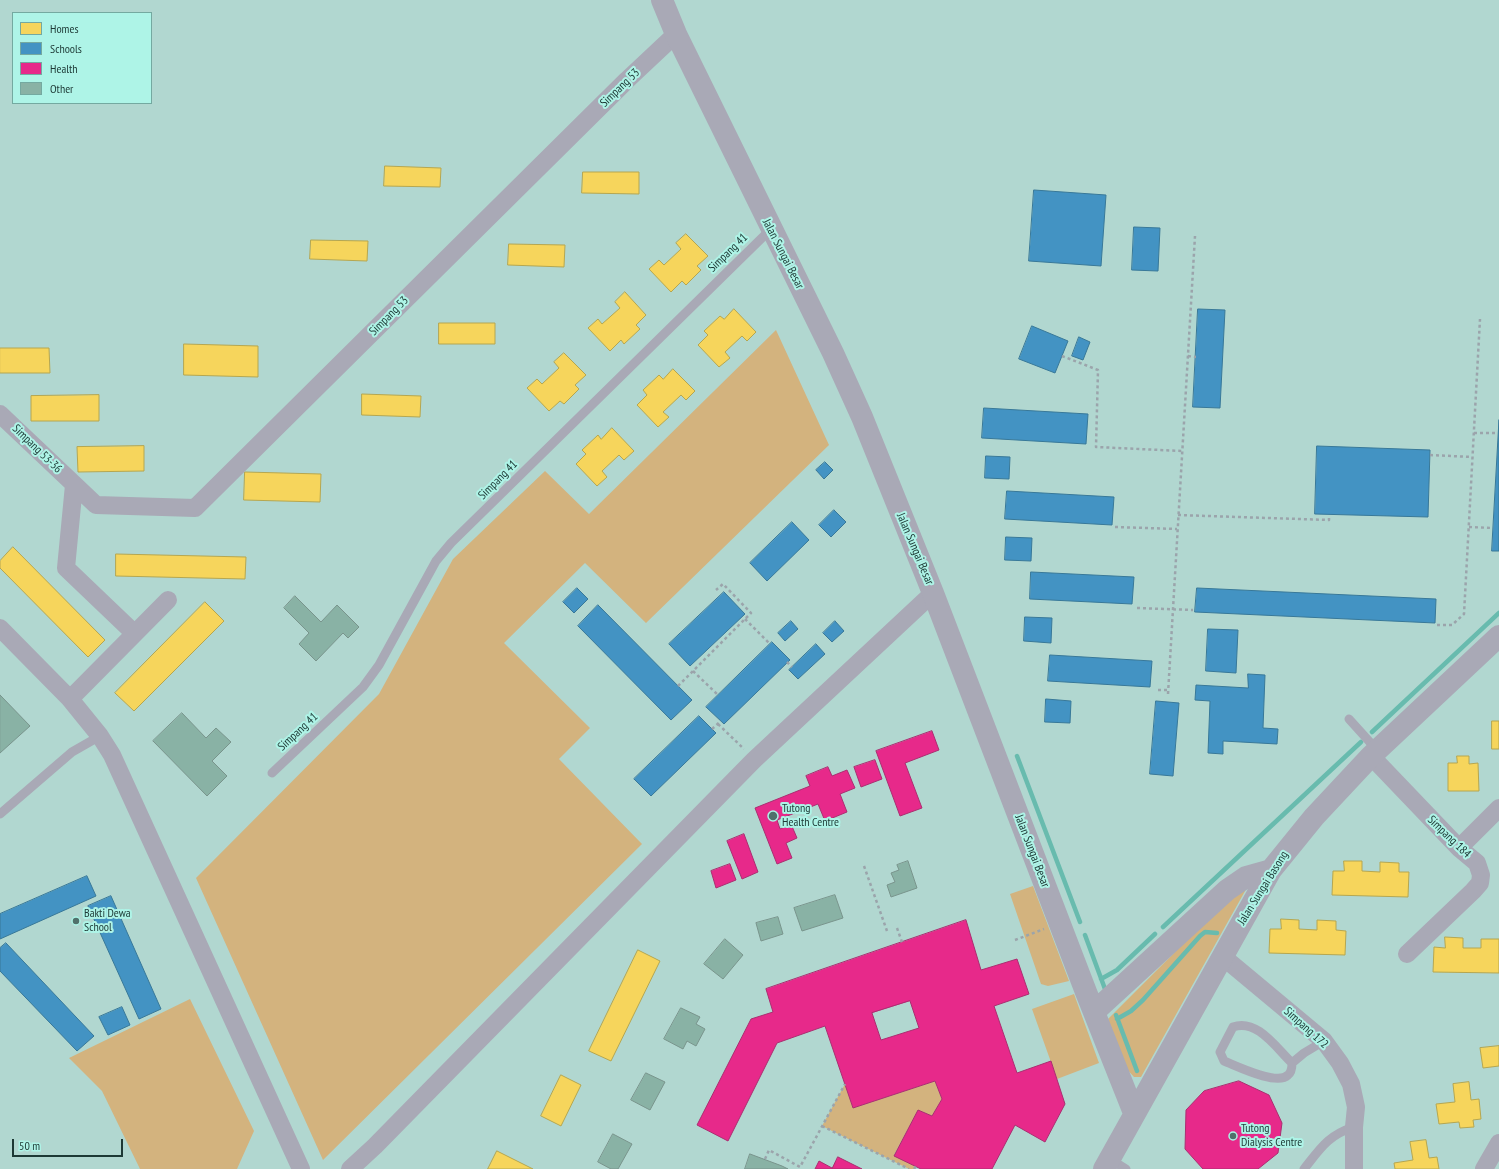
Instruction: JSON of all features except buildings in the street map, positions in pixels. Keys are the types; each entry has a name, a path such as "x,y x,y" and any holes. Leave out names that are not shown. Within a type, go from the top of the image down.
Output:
{"street":[{"name":"Jalan Sungai Besar","path":"662,0 676,34 770,229 840,368 933,593 1134,1113"},
{"name":"Simpang 53","path":"74,485 96,505 195,508 616,91 676,34"},
{"name":"Simpang 53-36","path":"0,414 74,485"},
{"path":"74,485 66,568 134,633"},
{"path":"350,1169 386,1135 754,760 933,593"},
{"path":"70,699 168,600"},
{"path":"0,628 70,699 100,736 112,755 301,1169"},
{"name":"Jalan Sungai Basong","path":"1113,1166 1134,1113 1271,870 1310,823 1374,753 1499,636"},
{"name":"Simpang 184","path":"1374,753 1458,848 1478,863 1481,875 1480,883 1407,954"},
{"path":"1458,848 1499,808"},
{"path":"1094,1012 1227,890 1246,877 1271,870"},
{"name":"Simpang 172","path":"1222,956 1324,1041 1340,1063 1351,1084 1356,1107 1354,1127 1354,1169"},
{"path":"1484,1169 1499,1143"}],"lane":[{"name":"Simpang 41","path":"272,773 363,687 379,665 436,561 451,543 770,229"},
{"path":"1349,719 1374,753"},
{"path":"0,814 72,752 100,736"},
{"path":"1292,1063 1265,1035 1247,1025 1234,1027 1220,1052 1224,1061 1272,1079 1280,1079 1288,1076 1292,1063 1304,1053 1324,1041"},
{"path":"1304,1169 1327,1140 1339,1131 1354,1127"}],"path":[{"path":"1158,690 1168,692 1195,236"},
{"path":"1437,624 1452,625 1464,614 1480,319"},
{"path":"1062,356 1098,370 1096,447 1182,451"},
{"path":"1188,356 1196,357"},
{"path":"1474,433 1498,434"},
{"path":"1430,455 1472,457"},
{"path":"1178,515 1329,520 1329,515"},
{"path":"1115,527 1177,529"},
{"path":"1469,527 1493,528"},
{"path":"678,686 751,613 723,584 716,590"},
{"path":"1137,608 1193,610"},
{"path":"746,619 770,644"},
{"path":"788,662 792,667"},
{"path":"693,671 718,695"},
{"path":"712,729 719,722 754,760"},
{"path":"864,866 887,931"},
{"path":"1014,940 1060,923"},
{"path":"897,928 902,942"},
{"path":"765,1160 769,1150 800,1167 845,1084"},
{"path":"822,1126 909,1169"}],"shaded area":[{"path":"776,330 829,445 646,623 585,563 504,643 590,728 559,759 642,844 323,1160 196,878 379,694 453,559 545,471 589,514"},
{"path":"1249,884 1141,1077 1134,1077 1123,1065 1108,1019 1240,887"},
{"path":"1033,886 1069,981 1048,986 1041,984 1010,894"},
{"path":"1074,994 1099,1063 1057,1079 1032,1009"},
{"path":"190,999 254,1131 237,1169 140,1169 102,1091 69,1058"},
{"path":"935,1081 942,1099 932,1116 918,1110 894,1155 916,1166 914,1169 909,1169 822,1126 845,1084 853,1108"}],"waterway":[{"path":"1372,732 1499,613"},
{"path":"1163,927 1361,742"},
{"path":"1017,756 1080,922"},
{"path":"1117,1019 1131,1011 1143,1000 1200,936 1205,932 1217,933"},
{"path":"1101,979 1117,970 1155,934"},
{"path":"1085,935 1105,989"},
{"path":"1116,1015 1137,1071"}],"place":[{"name":"Tutong Health Centre","path":"773,816"},
{"name":"Bakti Dewa School","path":"76,921"},
{"name":"Tutong Dialysis Centre","path":"1233,1136"}]}
